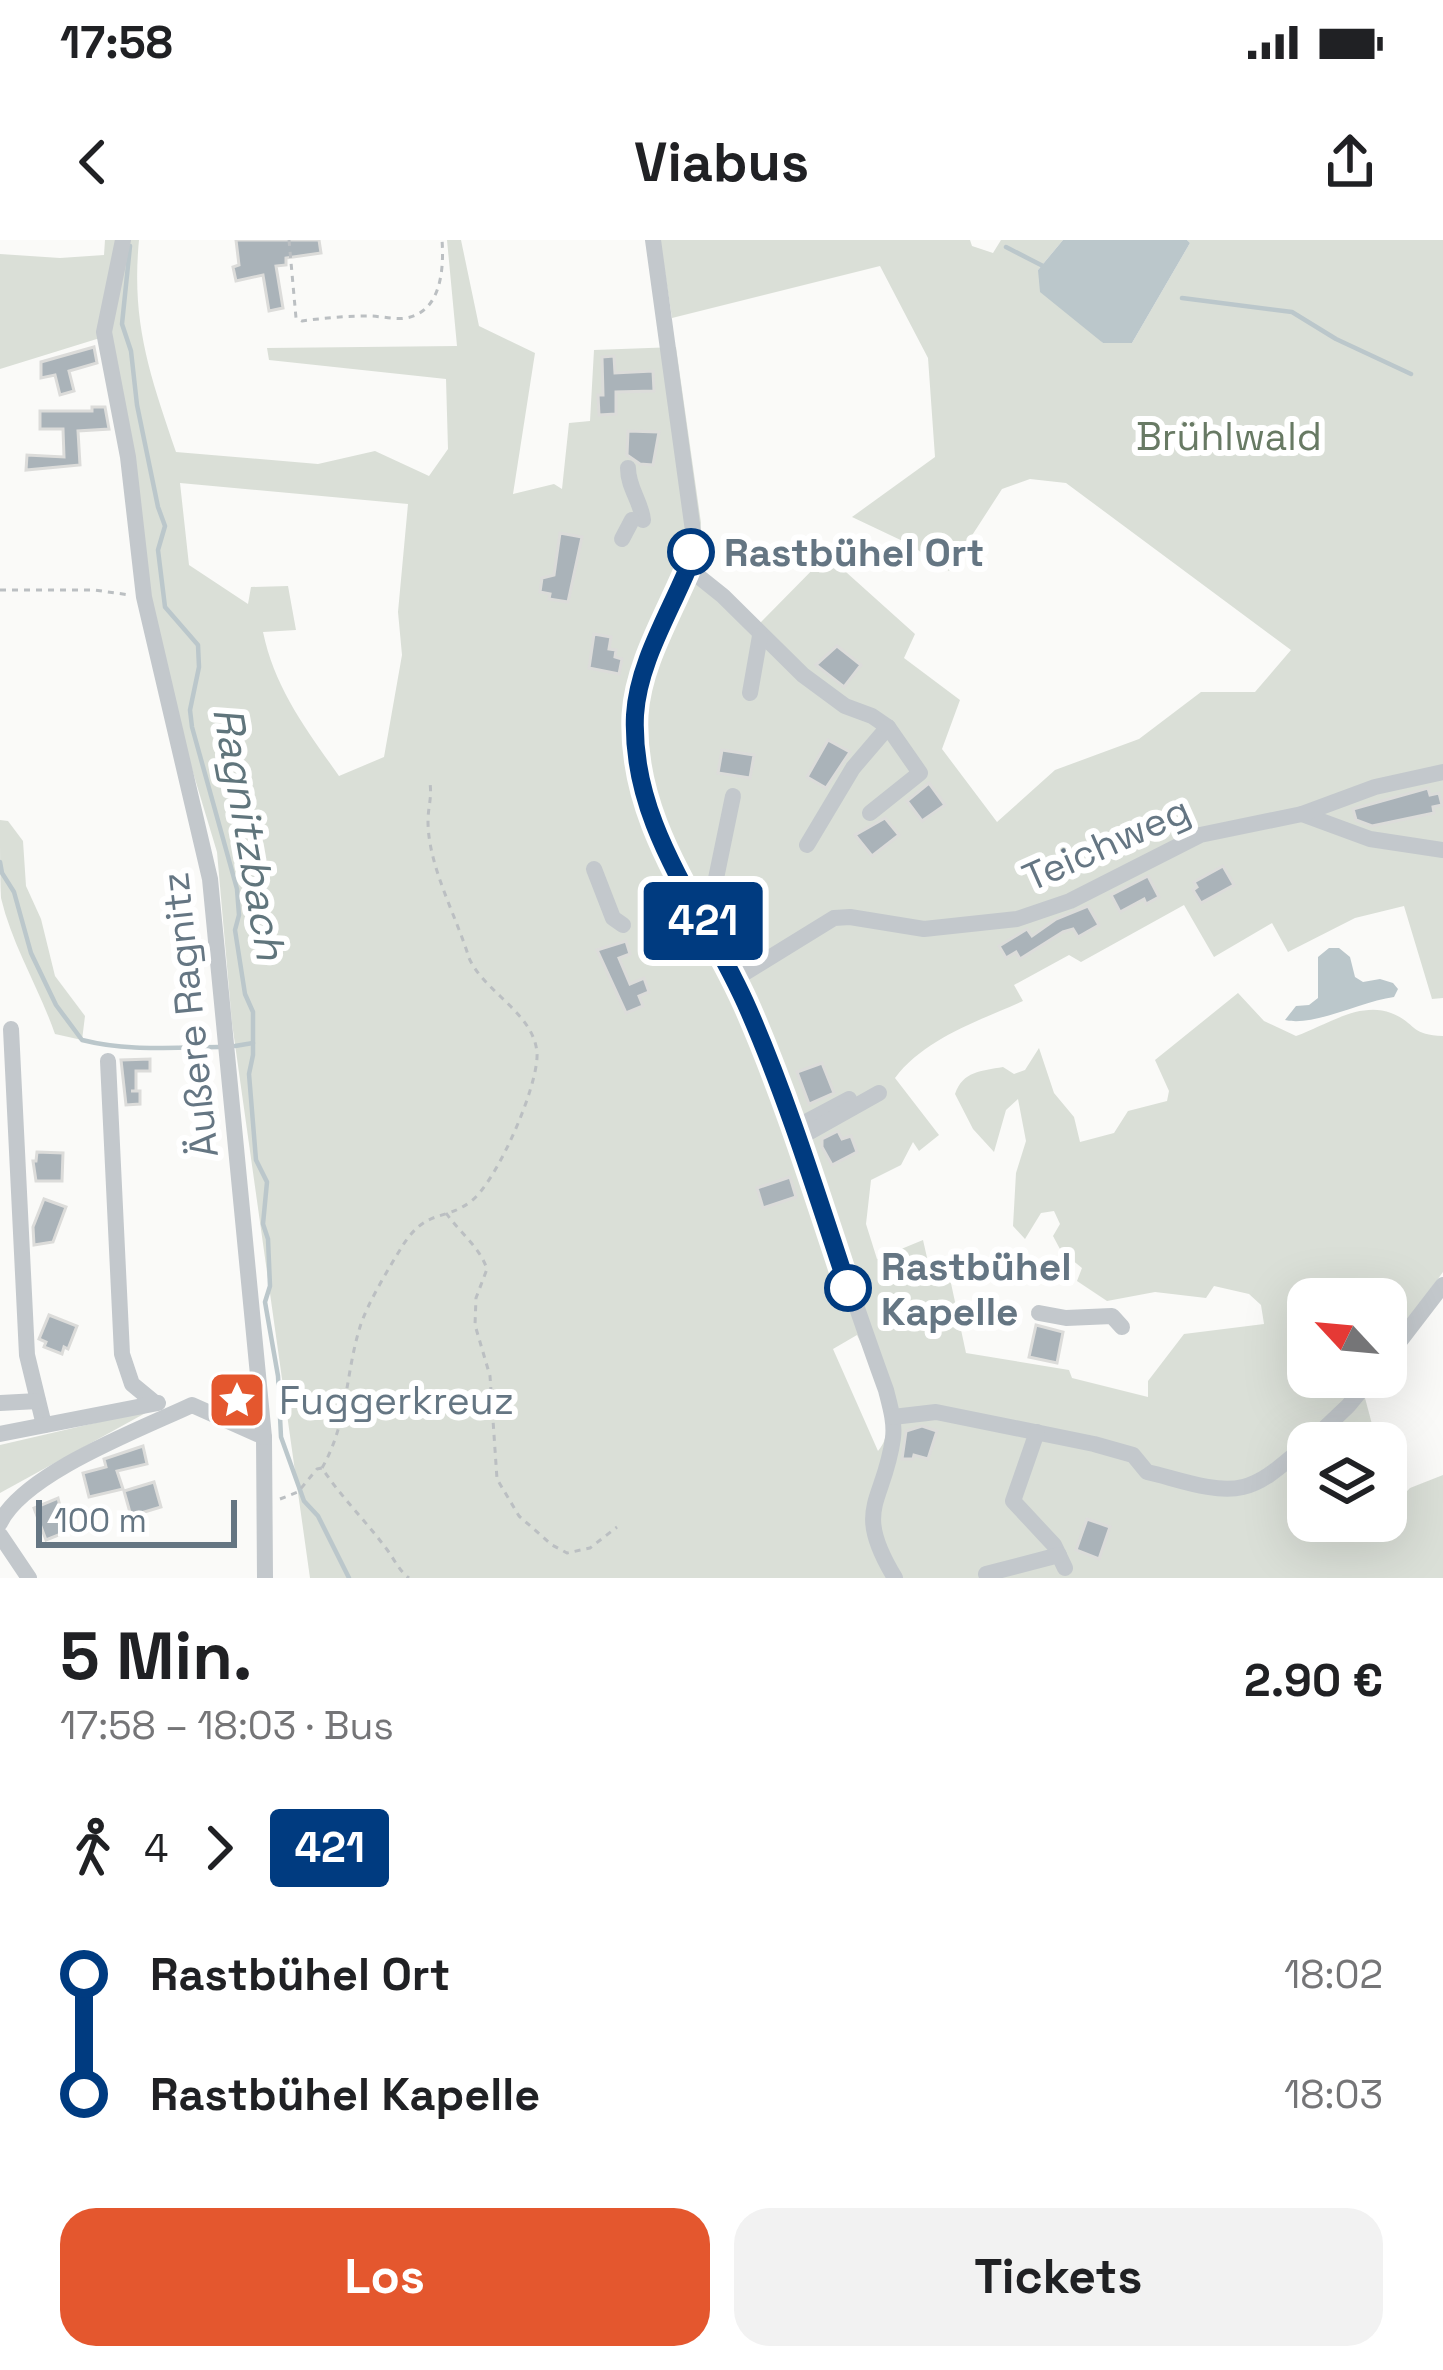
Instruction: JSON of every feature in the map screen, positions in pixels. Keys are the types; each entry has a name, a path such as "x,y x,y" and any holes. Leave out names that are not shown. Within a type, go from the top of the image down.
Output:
{"street":[{"name":"Äußere Ragnitz","path":"123,240 104,332 128,457 143,597 210,879 264,1437 265,1578"},
{"path":"653,240 693,531 688,568 639,686 636,746 651,822 735,979 796,1134 893,1417 890,1451 872,1507 880,1548 895,1578"},
{"path":"622,539 637,520 640,504 628,483 628,468"},
{"path":"688,568 803,675 845,706 888,728 920,773 870,813"},
{"path":"750,692 760,636"},
{"path":"808,845 854,768 888,728"},
{"name":"Teichweg","path":"735,979 833,918 850,916 924,929 1017,920 1070,901 1200,835 1302,814 1375,787 1443,772"},
{"path":"712,937 713,893 734,796"},
{"path":"1302,814 1370,839 1443,850"},
{"path":"594,869 614,918 623,925"},
{"path":"11,1029 27,1354 44,1425"},
{"path":"108,1060 122,1354 132,1384 155,1403"},
{"path":"796,1134 879,1093"},
{"path":"796,1134 849,1099"},
{"path":"1407,1332 1443,1285"},
{"path":"1039,1313 1066,1318 1112,1316 1122,1327"},
{"path":"1328,1422 1352,1398"},
{"path":"0,1403 38,1401"},
{"path":"0,1434 155,1403 192,1405 264,1437"},
{"path":"0,1522 8,1507 40,1480 192,1405"},
{"path":"893,1417 921,1412 1037,1432 1133,1455 1147,1472 1227,1487 1242,1488 1262,1479 1287,1459"},
{"path":"986,1574 1062,1562 1054,1545 1013,1501 1037,1432"},
{"path":"0,1535 29,1578"}],"path":[{"path":"289,240 296,319 302,321 350,316 405,319 418,314 436,295 444,269 442,240"},
{"path":"0,590 94,590 143,597"},
{"path":"322,1468 342,1428 361,1324 402,1246 422,1221 465,1206 483,1191 522,1116 536,1073 537,1049 527,1026 476,974 469,958 434,854 428,820 433,802 430,783"},
{"path":"446,1211 481,1252 487,1269 476,1298 475,1325 490,1376 497,1479 519,1516 567,1552 590,1548 617,1527"},
{"path":"265,1502 300,1489 322,1468"},
{"path":"322,1468 409,1578"}],"green space":[{"name":"Brühlwald","path":"105,240 139,240 140,323 176,452 318,464 375,451 429,476 448,449 446,379 269,360 267,348 457,346 447,240 461,240 479,326 535,353 513,494 554,484 562,489 569,423 590,421 594,350 676,347 701,523 696,566 760,623 827,555 915,634 904,658 960,700 942,749 997,822 1055,770 1139,739 1201,692 1255,692 1291,650 1066,483 1030,479 1002,489 949,571 909,544 852,517 935,457 928,358 880,266 672,318 660,240 970,240 972,246 993,253 1001,240 1063,240 1038,270 1103,343 1132,343 1190,243 1187,240 1443,240 1443,998 1432,999 1404,906 1355,918 1288,952 1272,923 1214,957 1184,905 1081,962 1069,955 1014,985 1023,1001 954,1032 907,1064 895,1078 939,1135 919,1151 913,1142 901,1165 871,1180 866,1224 877,1259 923,1240 931,1275 949,1274 966,1353 1069,1370 1072,1378 1148,1397 1148,1381 1184,1334 1264,1324 1261,1305 1249,1294 1214,1286 1206,1298 1155,1292 1107,1301 1077,1281 1082,1268 1061,1251 1053,1236 1060,1224 1054,1211 1041,1213 1025,1239 1013,1226 1016,1173 1026,1141 1018,1099 1006,1110 994,1152 973,1129 955,1094 963,1081 995,1068 1014,1074 1025,1070 1039,1048 1054,1093 1074,1117 1080,1142 1114,1133 1128,1111 1167,1101 1169,1091 1155,1060 1238,993 1264,1021 1296,1036 1342,1016 1379,1010 1418,1031 1443,1036 1443,1272 1407,1321 1407,1278 1287,1278 1287,1398 1365,1398 1371,1422 1287,1422 1287,1542 1407,1542 1407,1491 1443,1475 1443,1578 310,1578 232,1023 217,852 135,580 121,446 100,338 0,369 0,254 104,255","holes":["180,483 408,504 398,612 402,655 384,757 339,776 293,708 268,653 263,632 296,630 288,586 251,587 248,604 189,565","857,1335 876,1377 887,1425 878,1451 833,1349"]},
{"path":"0,820 8,821 23,841 26,886 41,919 55,976 85,1016 82,1040 55,1034 12,933 1,898"},
{"path":"151,1410 0,1493 0,1445"}],"shaded area":[{"path":"1063,240 1190,243 1132,343 1103,343 1040,292 1038,270"},
{"path":"1329,948 1339,948 1350,957 1355,977 1363,982 1393,983 1398,989 1394,997 1310,1020 1285,1020 1296,1006 1318,998 1318,957"}],"building":[{"path":"236,240 319,240 321,253 286,258 286,265 276,266 283,308 269,311 263,275 236,281"},
{"path":"94,347 97,363 69,371 74,391 60,395 55,375 41,378 41,362"},
{"path":"614,356 615,373 653,371 654,391 616,392 616,414 599,415 602,357"},
{"path":"92,407 105,407 109,429 78,431 80,465 26,470 27,455 64,457 63,429 40,429 40,411 92,411"},
{"path":"628,431 659,432 653,465 640,464 627,455"},
{"path":"560,533 582,537 568,602 540,592 542,578 554,575"},
{"path":"594,634 611,637 609,649 622,659 619,674 589,668"},
{"path":"837,646 861,665 844,687 816,665"},
{"path":"828,740 850,752 826,788 807,777"},
{"path":"722,750 754,755 750,778 718,773"},
{"path":"929,783 945,805 922,821 907,801"},
{"path":"1428,788 1430,795 1439,793 1442,805 1433,807 1434,813 1372,826 1356,820 1353,809"},
{"path":"885,818 899,835 872,856 855,835"},
{"path":"1223,866 1234,885 1201,903 1194,882"},
{"path":"1148,876 1159,897 1120,912 1111,895"},
{"path":"1088,906 1099,925 1078,937 1073,929 1063,932 1020,959 1016,952 1006,958 999,946 1027,929 1032,936 1056,919"},
{"path":"766,921 768,937 759,938 760,949 741,958 737,924"},
{"path":"626,941 630,954 619,958 630,984 644,978 649,992 639,996 643,1006 626,1013 597,950"},
{"path":"150,1059 150,1071 136,1071 136,1091 140,1091 140,1104 126,1105 121,1060"},
{"path":"822,1063 834,1093 809,1104 797,1072"},
{"path":"838,1131 842,1139 851,1136 857,1152 832,1165 822,1139"},
{"path":"37,1152 63,1153 62,1181 36,1181 33,1161"},
{"path":"790,1177 796,1197 763,1208 757,1188"},
{"path":"44,1199 66,1207 53,1242 34,1245 33,1227"},
{"path":"49,1315 77,1326 62,1354 44,1347 46,1342 39,1339"},
{"path":"1036,1325 1063,1332 1057,1363 1029,1357"},
{"path":"922,1426 937,1431 928,1459 914,1455 902,1459 906,1431"},
{"path":"143,1446 147,1464 117,1471 123,1489 89,1497 83,1473 106,1467 104,1459"},
{"path":"154,1482 161,1507 131,1516 124,1491"},
{"path":"58,1498 66,1532 46,1540 34,1508"},
{"path":"1087,1519 1110,1527 1099,1559 1076,1550"}],"waterway":[{"name":"Ragnitzbach","path":"130,246 122,324 165,526 158,550 165,607 198,645 192,727 237,889 235,930 245,994 253,1012 249,1074 256,1160 267,1182 263,1224 270,1286 265,1302 278,1376 281,1437 304,1501 318,1516 349,1578"},
{"path":"1006,247 1043,266"},
{"path":"1182,298 1292,312 1336,339 1411,374"},
{"path":"0,862 31,953 56,1005 82,1040 134,1047 219,1047"},
{"path":"235,1046 253,1043"}],"bus line":[{"name":"421","path":"691,552 639,686 635,726 641,782 667,859 735,979 757,1028 848,1288"}],"place":[{"name":"Rastbühel Ort","path":"691,552"},
{"name":"Rastbühel Kapelle","path":"848,1288"},
{"name":"Fuggerkreuz","path":"237,1400"}]}
